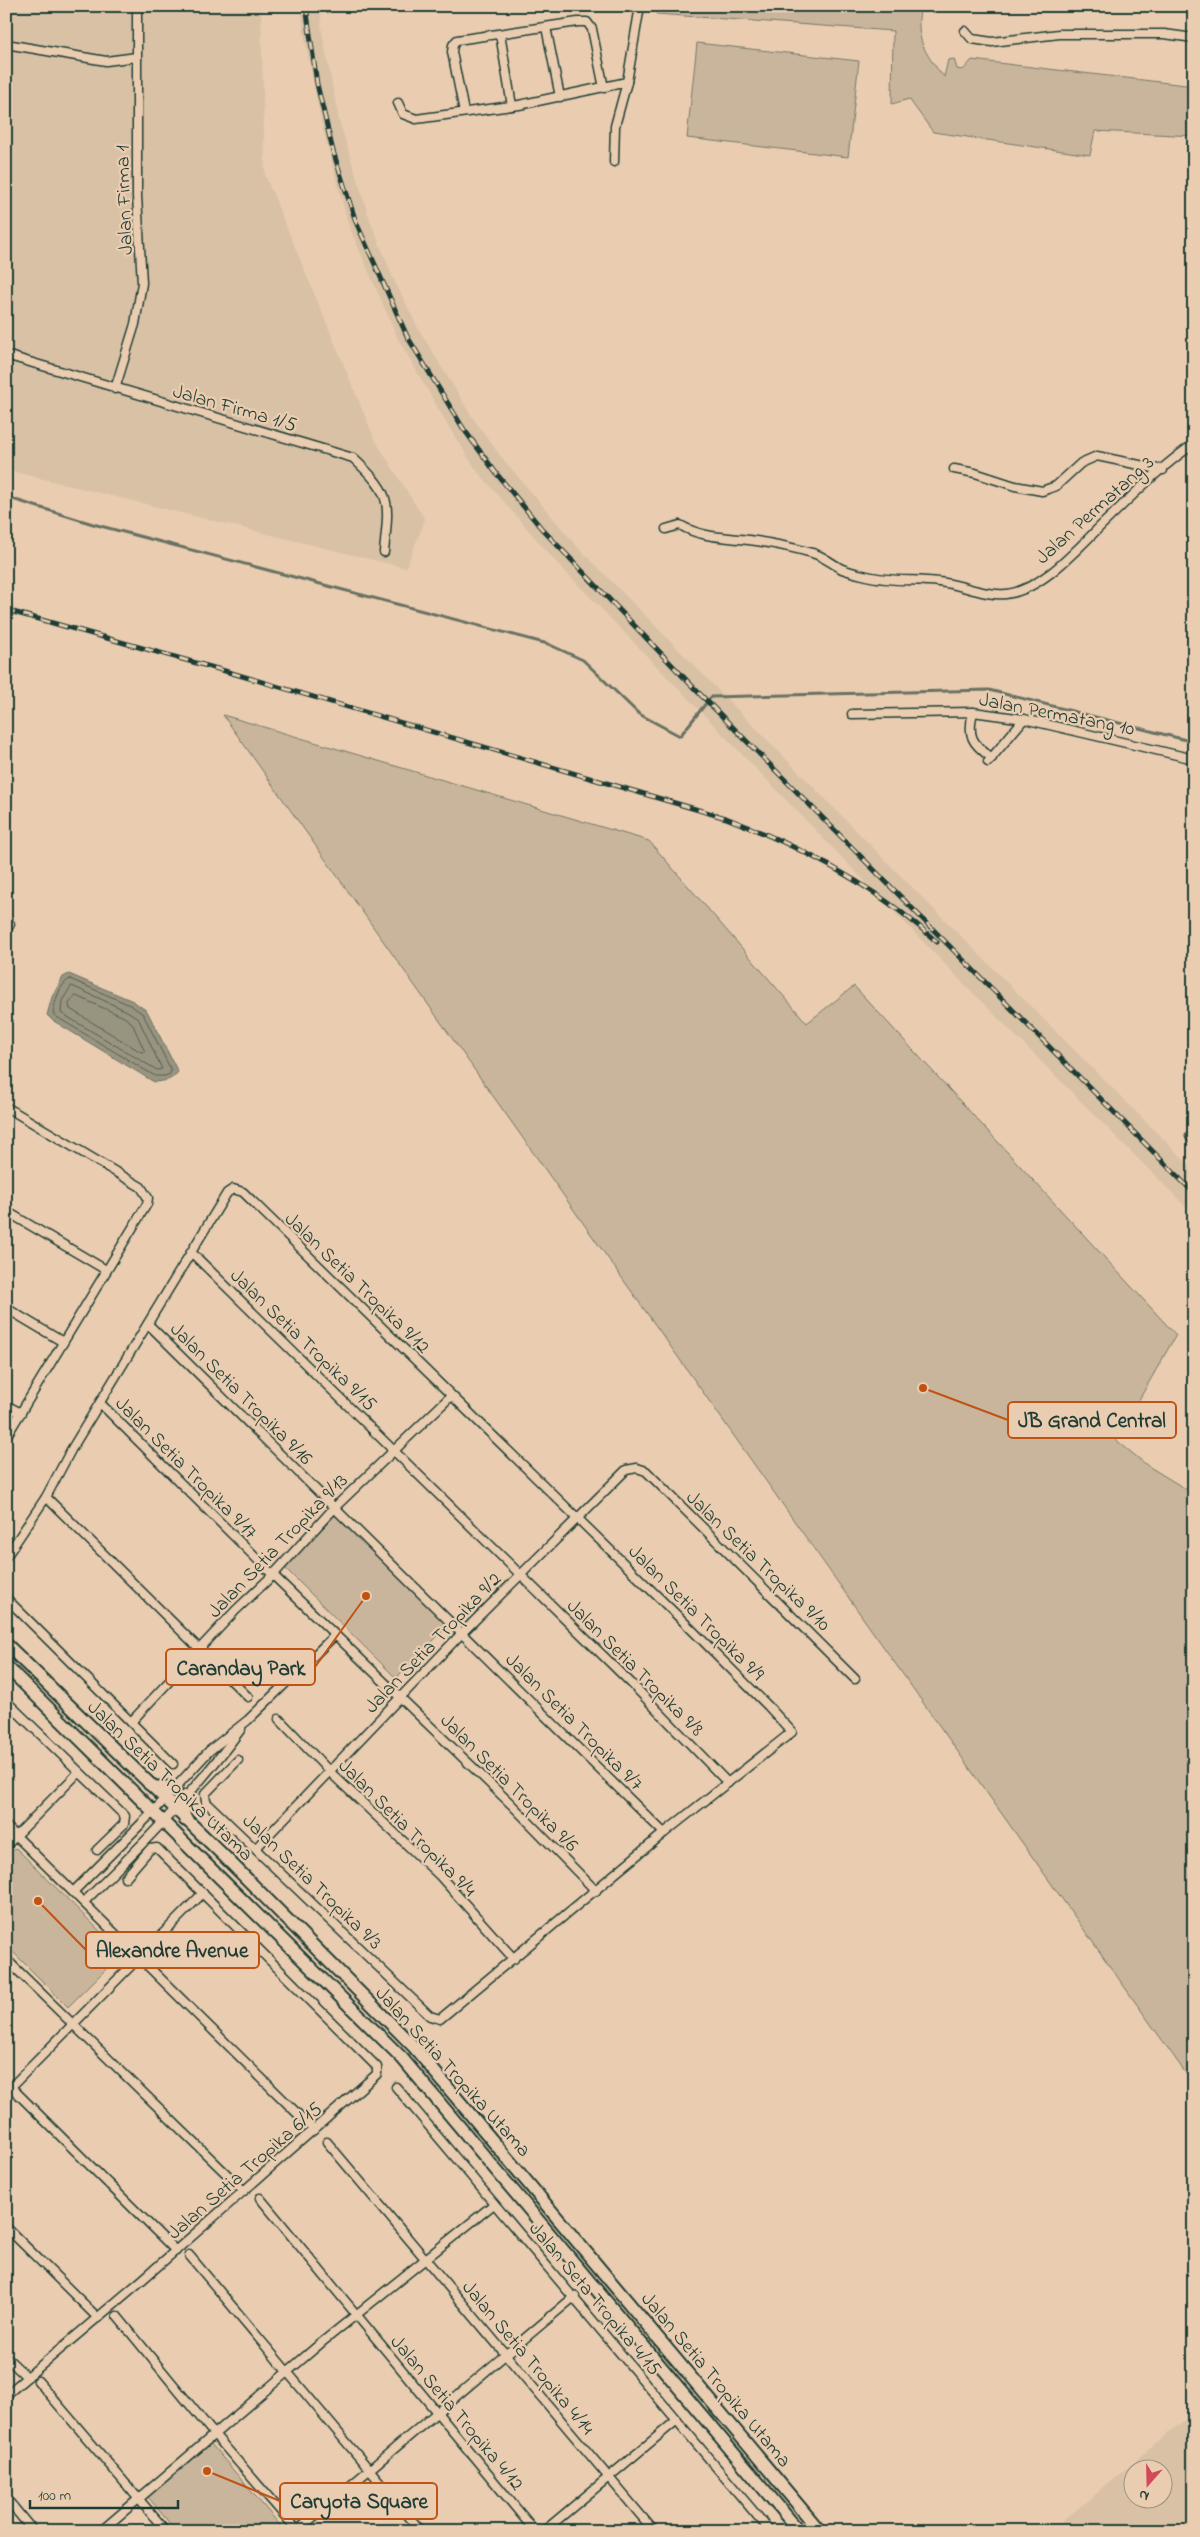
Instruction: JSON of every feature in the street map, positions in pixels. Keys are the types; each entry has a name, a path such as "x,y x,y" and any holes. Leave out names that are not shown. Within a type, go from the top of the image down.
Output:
{"main road":[{"name":"Jalan Setia Tropika Utama","path":"6,1644 175,1808 413,2046 820,2531"},
{"name":"Jalan Setia Tropika Utama","path":"6,1666 402,2058 799,2531"},
{"path":"148,1783 156,1787 175,1787"},
{"path":"185,1820 186,1796"}],"street":[{"name":"Jalan Firma 1","path":"115,389 135,324 142,283 137,196 137,6"},
{"path":"614,162 615,126 628,82 640,6"},
{"path":"464,112 452,52 453,44 457,40 587,22 592,29 604,88"},
{"path":"546,27 560,97"},
{"path":"964,31 972,39 992,42 1059,34 1164,34 1194,38"},
{"path":"500,34 512,106"},
{"path":"6,44 106,61 138,57"},
{"path":"398,103 403,114 412,119 512,106 628,82"},
{"name":"Jalan Firma 1/5","path":"6,355 115,389 353,458 382,489 389,507 384,552"},
{"name":"Jalan Permatang 3","path":"666,529 680,524 691,532 708,537 785,545 814,553 844,570 869,577 903,581 945,582 987,593 1004,594 1016,592 1033,584 1060,566 1109,518 1194,444"},
{"path":"954,469 975,473 1014,486 1042,491 1056,486 1081,463 1097,456 1163,470"},
{"path":"973,712 969,726 971,736 977,747 990,760 1024,719"},
{"name":"Jalan Permatang 10","path":"852,714 973,712 1024,719 1194,759"},
{"path":"6,1107 145,1192 147,1204 6,1437"},
{"name":"Jalan Setia Tropika 9/12","path":"191,1252 227,1193 233,1189 243,1192 577,1517"},
{"path":"6,1211 106,1270"},
{"path":"6,1556 46,1497 191,1252"},
{"name":"Jalan Setia Tropika 9/15","path":"191,1252 521,1574"},
{"path":"6,1308 63,1342"},
{"name":"Jalan Setia Tropika 9/16","path":"148,1324 462,1633"},
{"name":"Jalan Setia Tropika 9/13","path":"131,1722 273,1575 334,1508 451,1396"},
{"name":"Jalan Setia Tropika 9/17","path":"100,1403 335,1634"},
{"path":"6,1405 20,1413"},
{"name":"Jalan Setia Tropika 9/2","path":"256,1848 331,1773 462,1633 577,1517 626,1470 637,1468"},
{"name":"Jalan Setia Tropika 9/10","path":"637,1468 646,1471 855,1679"},
{"path":"46,1497 248,1697"},
{"name":"Jalan Setia Tropika 9/9","path":"577,1517 792,1732 728,1783"},
{"name":"Jalan Setia Tropika 9/8","path":"521,1574 728,1783"},
{"path":"6,1598 174,1764"},
{"name":"Jalan Setia Tropika 9/7","path":"462,1633 664,1833"},
{"path":"73,1892 153,1812 209,1751 248,1720 335,1634"},
{"name":"Jalan Setia Tropika 9/6","path":"335,1634 401,1696 596,1891"},
{"path":"6,1701 126,1819 124,1824 97,1850"},
{"name":"Jalan Setia Tropika 9/4","path":"279,1718 331,1773 440,1876 514,1959"},
{"path":"84,1902 186,1796 218,1760 248,1720"},
{"name":"Jalan Setia Tropika 9/3","path":"238,1760 206,1794 204,1799 430,2016 440,2019 514,1959"},
{"path":"6,1846 79,1772"},
{"path":"187,1774 196,1783"},
{"path":"514,1959 664,1833 728,1783"},
{"path":"6,1826 314,2130"},
{"path":"121,1844 131,1855"},
{"path":"125,1878 153,1847 159,1850 203,1893 8,2087 176,2251"},
{"name":"Jalan Setia Tropika 6/15","path":"6,2394 98,2318 376,2077 377,2067 203,1893"},
{"path":"6,1959 74,2023 244,2191"},
{"name":"Jalan Seta Tropika 4/15","path":"396,2087 494,2204 575,2296 770,2531"},
{"name":"Jalan Setia Tropika 4/14","path":"327,2142 654,2531"},
{"name":"Jalan Setia Tropika 4/12","path":"260,2198 535,2531"},
{"path":"101,2531 287,2372 425,2258 494,2204"},
{"path":"6,2227 98,2318"},
{"path":"189,2255 421,2531"},
{"path":"117,2316 214,2434 298,2530 575,2296"},
{"path":"6,2356 27,2377"},
{"path":"38,2381 166,2531"},
{"path":"544,2531 677,2420"},
{"path":"6,2498 33,2531"}],"shaded area":[{"path":"6,6 261,6 265,175 375,440 425,520 406,568 6,470"},
{"path":"301,6 320,6 322,32 339,120 370,220 394,280 418,328 471,415 499,454 575,544 892,867 1194,1170 1194,1215 964,984 557,563 477,471 451,431 398,339 349,227 322,126 304,35"},
{"path":"658,6 921,6 919,17 920,36 931,61 944,77 948,60 954,59 957,69 963,70 972,60 1194,86 1194,136 1095,131 1090,155 933,132 909,99 892,104 893,31 656,14"},
{"path":"697,43 859,61 848,157 687,138"},
{"path":"223,715 649,841 807,1023 854,986 1176,1335 1116,1440 1148,1466 1194,1494 1194,2085"},
{"path":"336,1515 448,1626 396,1678 284,1567"},
{"path":"16,1848 122,1953 68,2007 6,1945 6,1857"},
{"path":"1194,2412 1194,2531 1051,2531 1122,2472 1122,2510 1172,2510 1172,2460 1136,2460"},
{"path":"211,2444 285,2531 176,2531 148,2497"}],"water":[{"path":"69,974 133,1001 147,1011 178,1072 168,1080 154,1082 52,1020 47,1015 52,997 63,977"}],"waterway":[{"path":"6,497 93,524 548,644 583,660 639,714 680,736 711,697 989,690 1194,742"}],"railway":[{"path":"306,6 317,84 333,151 356,222 407,336 463,428 496,473 542,529 695,689 1194,1193"},
{"path":"6,610 225,671 726,818 810,855 837,870 889,903 937,942"}],"place":[{"name":"JB Grand Central","path":"923,1388"},
{"name":"Caranday Park","path":"366,1596"},
{"name":"Alexandre Avenue","path":"38,1901"},
{"name":"Caryota Square","path":"207,2471"}]}
